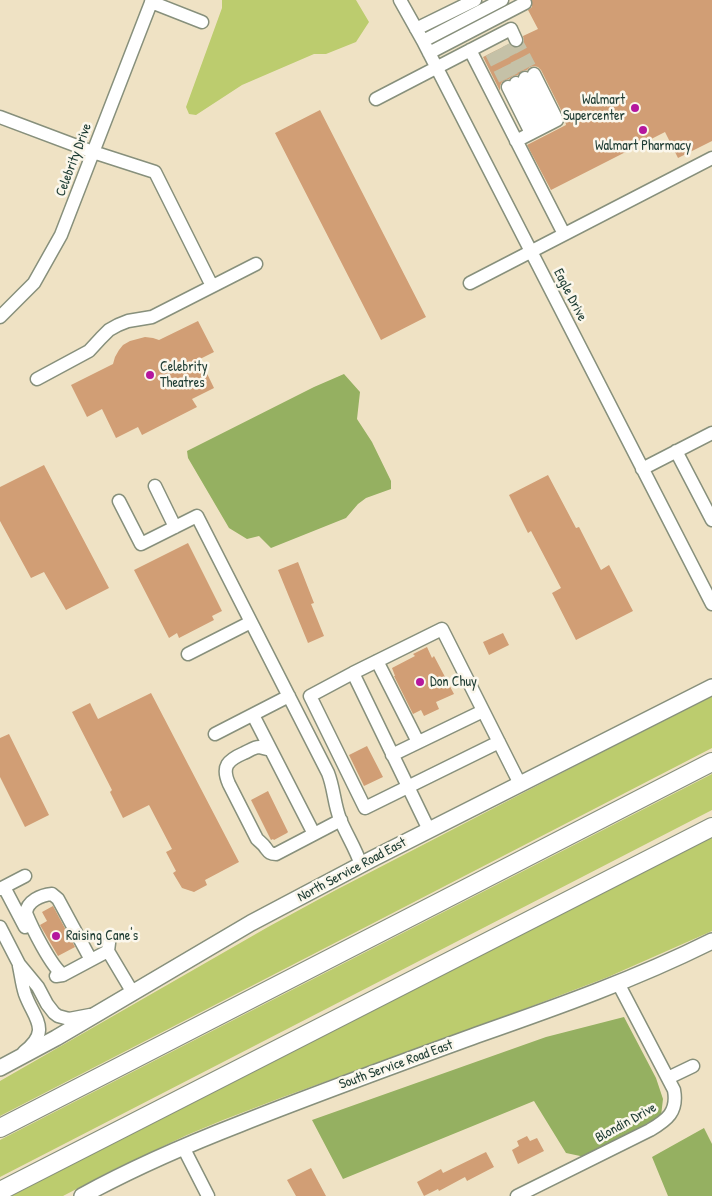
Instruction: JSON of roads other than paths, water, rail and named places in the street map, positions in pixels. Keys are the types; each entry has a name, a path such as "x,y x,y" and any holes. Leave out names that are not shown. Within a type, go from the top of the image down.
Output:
{"highway":[{"path":"0,1128 712,762"},
{"path":"0,1191 712,827"}],"main road":[{"name":"North Service Road East","path":"0,1068 56,1038 251,923 429,830 712,687"},
{"name":"South Service Road East","path":"82,1196 183,1147 288,1105 565,1004 618,983 712,941"}],"street":[{"name":"Eagle Drive","path":"400,0 426,47 712,604"},
{"path":"416,29 475,0"},
{"path":"426,47 502,0"},
{"path":"152,1 202,22"},
{"name":"Celebrity Drive","path":"0,316 34,283 61,236 152,1"},
{"path":"426,47 521,2"},
{"path":"376,99 470,50 499,43"},
{"path":"470,50 564,234"},
{"path":"540,128 521,80 540,128"},
{"path":"0,117 93,152 155,172 212,286"},
{"path":"516,141 540,128"},
{"path":"470,283 712,158"},
{"path":"37,379 89,352 109,330 118,324 152,317 256,264"},
{"path":"642,468 712,433"},
{"path":"676,452 706,496 712,520"},
{"path":"155,486 176,527"},
{"path":"119,501 141,544 197,516 330,777 340,820 358,855 361,865"},
{"path":"188,654 251,622"},
{"path":"499,742 365,808 310,696 442,629 482,711 499,742 520,784"},
{"path":"377,661 418,742"},
{"path":"353,673 429,830"},
{"path":"215,734 289,696"},
{"path":"392,755 482,711"},
{"path":"253,714 314,834"},
{"path":"271,750 239,764 234,769 233,775 263,836 268,851 271,854 276,854 340,820"},
{"path":"25,876 2,888 50,973 55,976 63,975 91,960 108,947 132,994"},
{"path":"63,975 50,960 26,913 26,908 40,897 52,894 58,899 91,960"},
{"path":"0,927 19,964 38,987 47,1004 58,1016 69,1019 90,1016 102,1011"},
{"path":"15,1060 36,1041 39,1030 37,1017 25,994 19,964"},
{"name":"Blondin Drive","path":"517,1196 650,1130 664,1122 672,1113 676,1100 674,1090 618,983"},
{"path":"668,1078 694,1066"},
{"path":"183,1147 208,1196"}],"tunnel":[{"path":"516,40 534,74"},
{"path":"508,44 525,78"},
{"path":"499,49 516,83"},
{"path":"491,53 508,87"}],"place":[{"name":"Walmart Supercenter","path":"635,108"},
{"name":"Walmart Pharmacy","path":"643,130"},
{"name":"Celebrity Theatres","path":"150,375"},
{"name":"Don Chuy","path":"420,682"},
{"name":"Raising Cane's","path":"56,936"}]}
